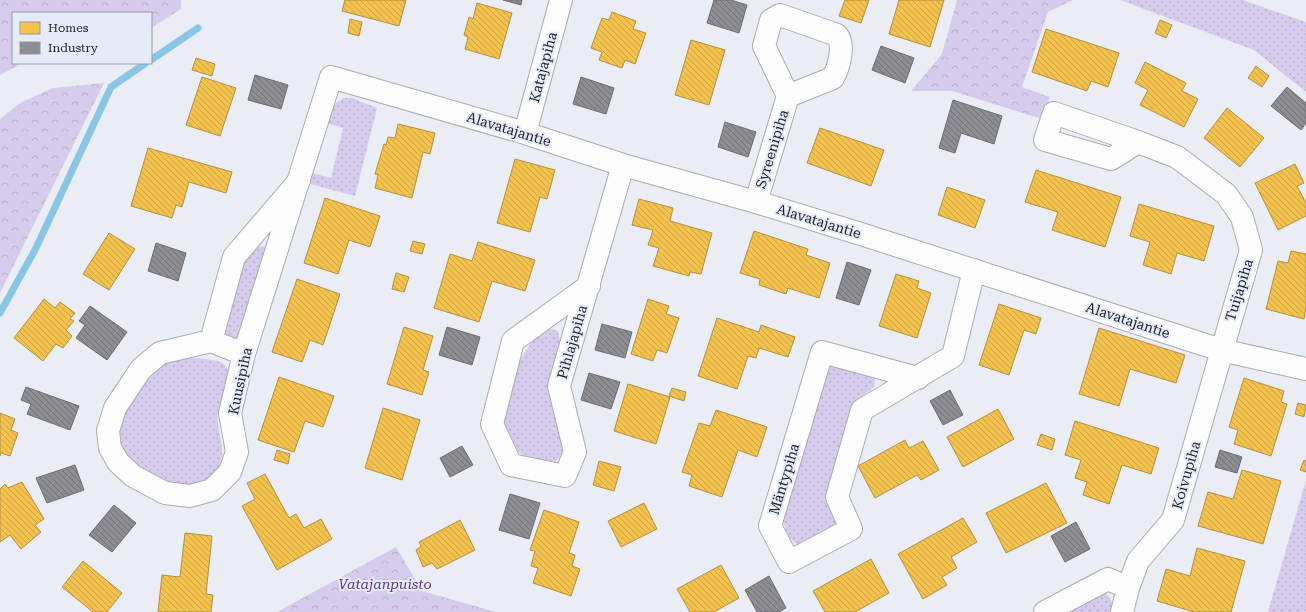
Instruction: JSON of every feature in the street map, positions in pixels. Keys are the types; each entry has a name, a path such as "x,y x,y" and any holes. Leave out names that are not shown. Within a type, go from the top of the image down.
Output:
{"street":[{"name":"Katajapiha","path":"524,133 561,0"},
{"name":"Alavatajantie","path":"331,77 524,133 623,165 756,202 974,270 1221,350 1306,369"},
{"name":"Kuusipiha","path":"300,181 234,256 211,341 160,353 141,370 115,408 108,431 110,448 118,462 134,476 165,493 190,496 212,490 230,472 237,452 230,413 244,354 300,181 331,77"},
{"name":"Syreenipiha","path":"756,202 788,96"},
{"name":"Tuijapiha","path":"1138,142 1177,157 1226,194 1242,217 1251,250 1221,350"},
{"name":"Pihlajapiha","path":"589,286 513,341 492,424 511,464 565,476 575,452 559,386 589,286 623,165"},
{"name":"Mäntypiha","path":"918,378 822,352 770,526 789,562 851,529 837,497 862,410 918,378 953,356 974,270"},
{"path":"211,341 244,354"},
{"name":"Koivupiha","path":"1122,612 1128,588 1138,561 1173,520 1221,350"},
{"path":"1045,612 1108,579 1128,588"}],"green space":[{"path":"0,0 181,0 181,9 152,27 152,12 12,12 12,64 20,64 0,75"},
{"path":"957,0 1073,0 1048,12 1022,87 1050,97 1042,119 952,91 911,91 942,54"},
{"path":"1120,0 1243,0 1306,22 1306,92 1254,50"},
{"path":"104,83 0,293 0,119 22,102 53,88"},
{"path":"343,98 352,98 377,108 355,196 310,184 312,173 331,178 343,128 326,123 331,107"},
{"path":"258,246 266,247 239,340 222,334 242,264"},
{"path":"551,329 558,331 560,342 547,389 564,445 562,455 556,461 546,462 523,455 513,448 503,422 518,363 531,343 542,332"},
{"path":"176,358 217,361 226,366 228,371 228,383 218,413 218,426 222,445 222,458 220,464 217,470 207,479 194,485 187,486 174,486 154,479 137,468 119,449 118,425 124,410 159,367"},
{"path":"828,364 871,375 875,380 874,387 854,402 827,493 837,519 837,526 798,545 788,534 783,519"},
{"path":"1306,480 1306,612 1268,612"},
{"name":"Vatajanpuisto","path":"396,547 422,591 496,612 277,612"},
{"path":"1105,594 1112,602 1112,612 1064,612 1100,595"}],"building: Homes":[{"path":"345,0 406,0 399,26 342,11"},
{"path":"845,0 869,0 861,23 839,16"},
{"path":"899,0 944,0 930,47 889,34"},
{"path":"477,3 512,13 499,59 465,49 468,37 464,35 469,17 473,19"},
{"path":"612,12 636,21 633,29 646,33 635,64 625,60 622,68 599,60 602,52 591,48 602,18 609,20"},
{"path":"350,19 362,22 359,36 348,33"},
{"path":"1160,20 1172,25 1166,38 1155,33"},
{"path":"1046,29 1119,53 1108,87 1091,81 1087,91 1032,72"},
{"path":"691,40 725,50 709,105 675,95"},
{"path":"196,58 215,64 212,76 192,70"},
{"path":"1145,62 1186,83 1182,91 1198,99 1184,127 1140,105 1148,90 1135,83"},
{"path":"1256,66 1269,76 1262,87 1248,78"},
{"path":"202,77 236,88 220,136 186,125"},
{"path":"1227,108 1264,138 1240,167 1204,138"},
{"path":"398,124 435,133 430,154 423,152 412,198 375,188 378,175 375,174 384,144 386,145 388,137 395,138"},
{"path":"820,128 884,150 871,186 807,163"},
{"path":"148,148 232,172 226,193 189,182 182,207 176,205 172,218 131,206"},
{"path":"515,159 555,170 547,199 540,197 530,232 497,223"},
{"path":"1295,164 1304,183 1297,186 1306,203 1306,216 1278,230 1255,183"},
{"path":"1036,170 1121,197 1105,247 1052,230 1058,212 1025,202"},
{"path":"947,187 985,200 975,228 938,215"},
{"path":"325,198 380,216 370,247 349,240 338,274 304,263"},
{"path":"639,199 673,208 670,221 712,233 701,274 690,272 689,276 653,266 659,248 648,245 653,230 632,225"},
{"path":"1139,204 1214,226 1204,261 1177,253 1171,274 1143,265 1150,242 1130,236"},
{"path":"754,231 808,249 806,255 830,263 819,298 788,288 786,294 759,285 760,279 740,273"},
{"path":"109,233 135,249 109,290 83,274"},
{"path":"413,241 425,244 422,254 410,251"},
{"path":"478,242 535,260 525,291 492,281 479,322 434,308 450,254 472,261"},
{"path":"1291,251 1306,254 1306,308 1304,319 1266,309 1278,261 1288,263"},
{"path":"396,273 409,277 404,292 392,289"},
{"path":"896,274 919,281 917,288 931,293 917,338 879,326"},
{"path":"297,279 340,294 323,345 310,340 302,362 272,352"},
{"path":"44,299 55,308 60,302 75,313 70,319 74,321 66,330 72,336 63,348 56,344 43,361 14,338"},
{"path":"648,299 669,306 666,314 679,318 667,353 657,350 653,361 631,354"},
{"path":"999,304 1041,318 1036,334 1024,330 1009,375 979,365"},
{"path":"717,318 759,332 761,325 795,337 788,357 759,348 756,358 748,356 737,389 698,376"},
{"path":"404,327 433,336 423,370 429,372 422,395 387,384"},
{"path":"1099,328 1185,355 1176,383 1130,369 1119,406 1079,394"},
{"path":"279,377 334,396 323,427 305,421 294,452 258,440"},
{"path":"1244,378 1284,391 1281,402 1287,404 1271,456 1234,444 1238,430 1229,427"},
{"path":"628,384 670,397 656,444 614,431"},
{"path":"672,388 686,392 684,401 669,396"},
{"path":"1298,403 1306,405 1304,417 1295,414"},
{"path":"383,408 420,420 402,480 365,468"},
{"path":"998,409 1014,439 963,467 947,437"},
{"path":"716,410 767,427 757,457 738,450 722,497 689,486 692,475 682,472 699,423 710,426"},
{"path":"0,413 15,419 11,430 18,433 10,456 1,453 0,456"},
{"path":"1075,421 1159,448 1151,474 1122,465 1109,504 1083,495 1087,482 1075,478 1081,460 1065,455"},
{"path":"1041,434 1055,439 1052,450 1037,445"},
{"path":"905,440 909,448 923,441 939,470 921,480 917,475 875,498 858,466"},
{"path":"277,450 290,454 288,464 274,460"},
{"path":"1304,460 1306,461 1306,472 1300,470"},
{"path":"599,461 621,467 614,491 593,485"},
{"path":"1242,470 1281,481 1263,544 1198,526 1208,492 1233,499"},
{"path":"265,474 289,518 296,514 304,528 321,519 332,539 277,570 242,506 255,499 247,483"},
{"path":"22,482 44,519 35,525 41,532 21,549 10,535 0,542 0,489 5,484 8,488"},
{"path":"1046,483 1067,523 1006,553 986,513"},
{"path":"644,503 657,529 621,547 608,521"},
{"path":"544,510 579,522 569,553 575,555 572,566 580,569 571,596 533,583 538,568 531,566 535,551 530,550"},
{"path":"963,518 977,542 951,557 957,568 942,577 947,585 923,599 898,554"},
{"path":"460,520 475,550 437,569 432,563 423,567 416,550 421,546 419,542"},
{"path":"185,533 212,536 206,594 213,595 211,612 158,612 162,575 180,577"},
{"path":"1197,548 1245,561 1231,612 1194,612 1157,601 1166,569 1190,576"},
{"path":"871,559 889,593 855,612 825,612 813,591"},
{"path":"83,561 122,593 107,612 93,612 62,587"},
{"path":"721,565 739,598 714,612 690,612 677,589"}],"building: Industry":[{"path":"503,0 522,0 521,5"},
{"path":"714,0 731,0 747,5 739,33 707,23"},
{"path":"881,46 914,58 905,83 872,70"},
{"path":"255,75 288,85 281,109 248,100"},
{"path":"581,77 614,88 606,114 573,104"},
{"path":"1287,87 1306,103 1306,123 1301,130 1271,106"},
{"path":"953,100 1002,116 994,144 961,133 955,153 939,148"},
{"path":"725,122 756,132 748,157 718,147"},
{"path":"156,243 186,253 178,281 148,271"},
{"path":"847,262 871,270 859,305 836,298"},
{"path":"90,306 127,332 107,360 76,338 85,325 79,321"},
{"path":"602,324 632,332 625,358 595,350"},
{"path":"447,327 480,337 472,365 439,355"},
{"path":"589,373 620,382 611,409 581,400"},
{"path":"26,387 79,406 70,430 27,414 31,404 21,400"},
{"path":"950,390 963,415 943,425 930,401"},
{"path":"462,446 473,465 450,477 440,458"},
{"path":"1220,450 1242,457 1237,473 1215,467"},
{"path":"75,465 84,490 47,503 36,478"},
{"path":"510,494 540,503 529,539 499,530"},
{"path":"114,505 136,523 112,552 89,535"},
{"path":"1076,522 1090,549 1065,562 1051,536"},
{"path":"769,576 786,608 779,612 757,612 745,590"}],"waterway":[{"path":"152,59 198,28"},
{"path":"0,313 36,248 111,87 145,64"}]}
